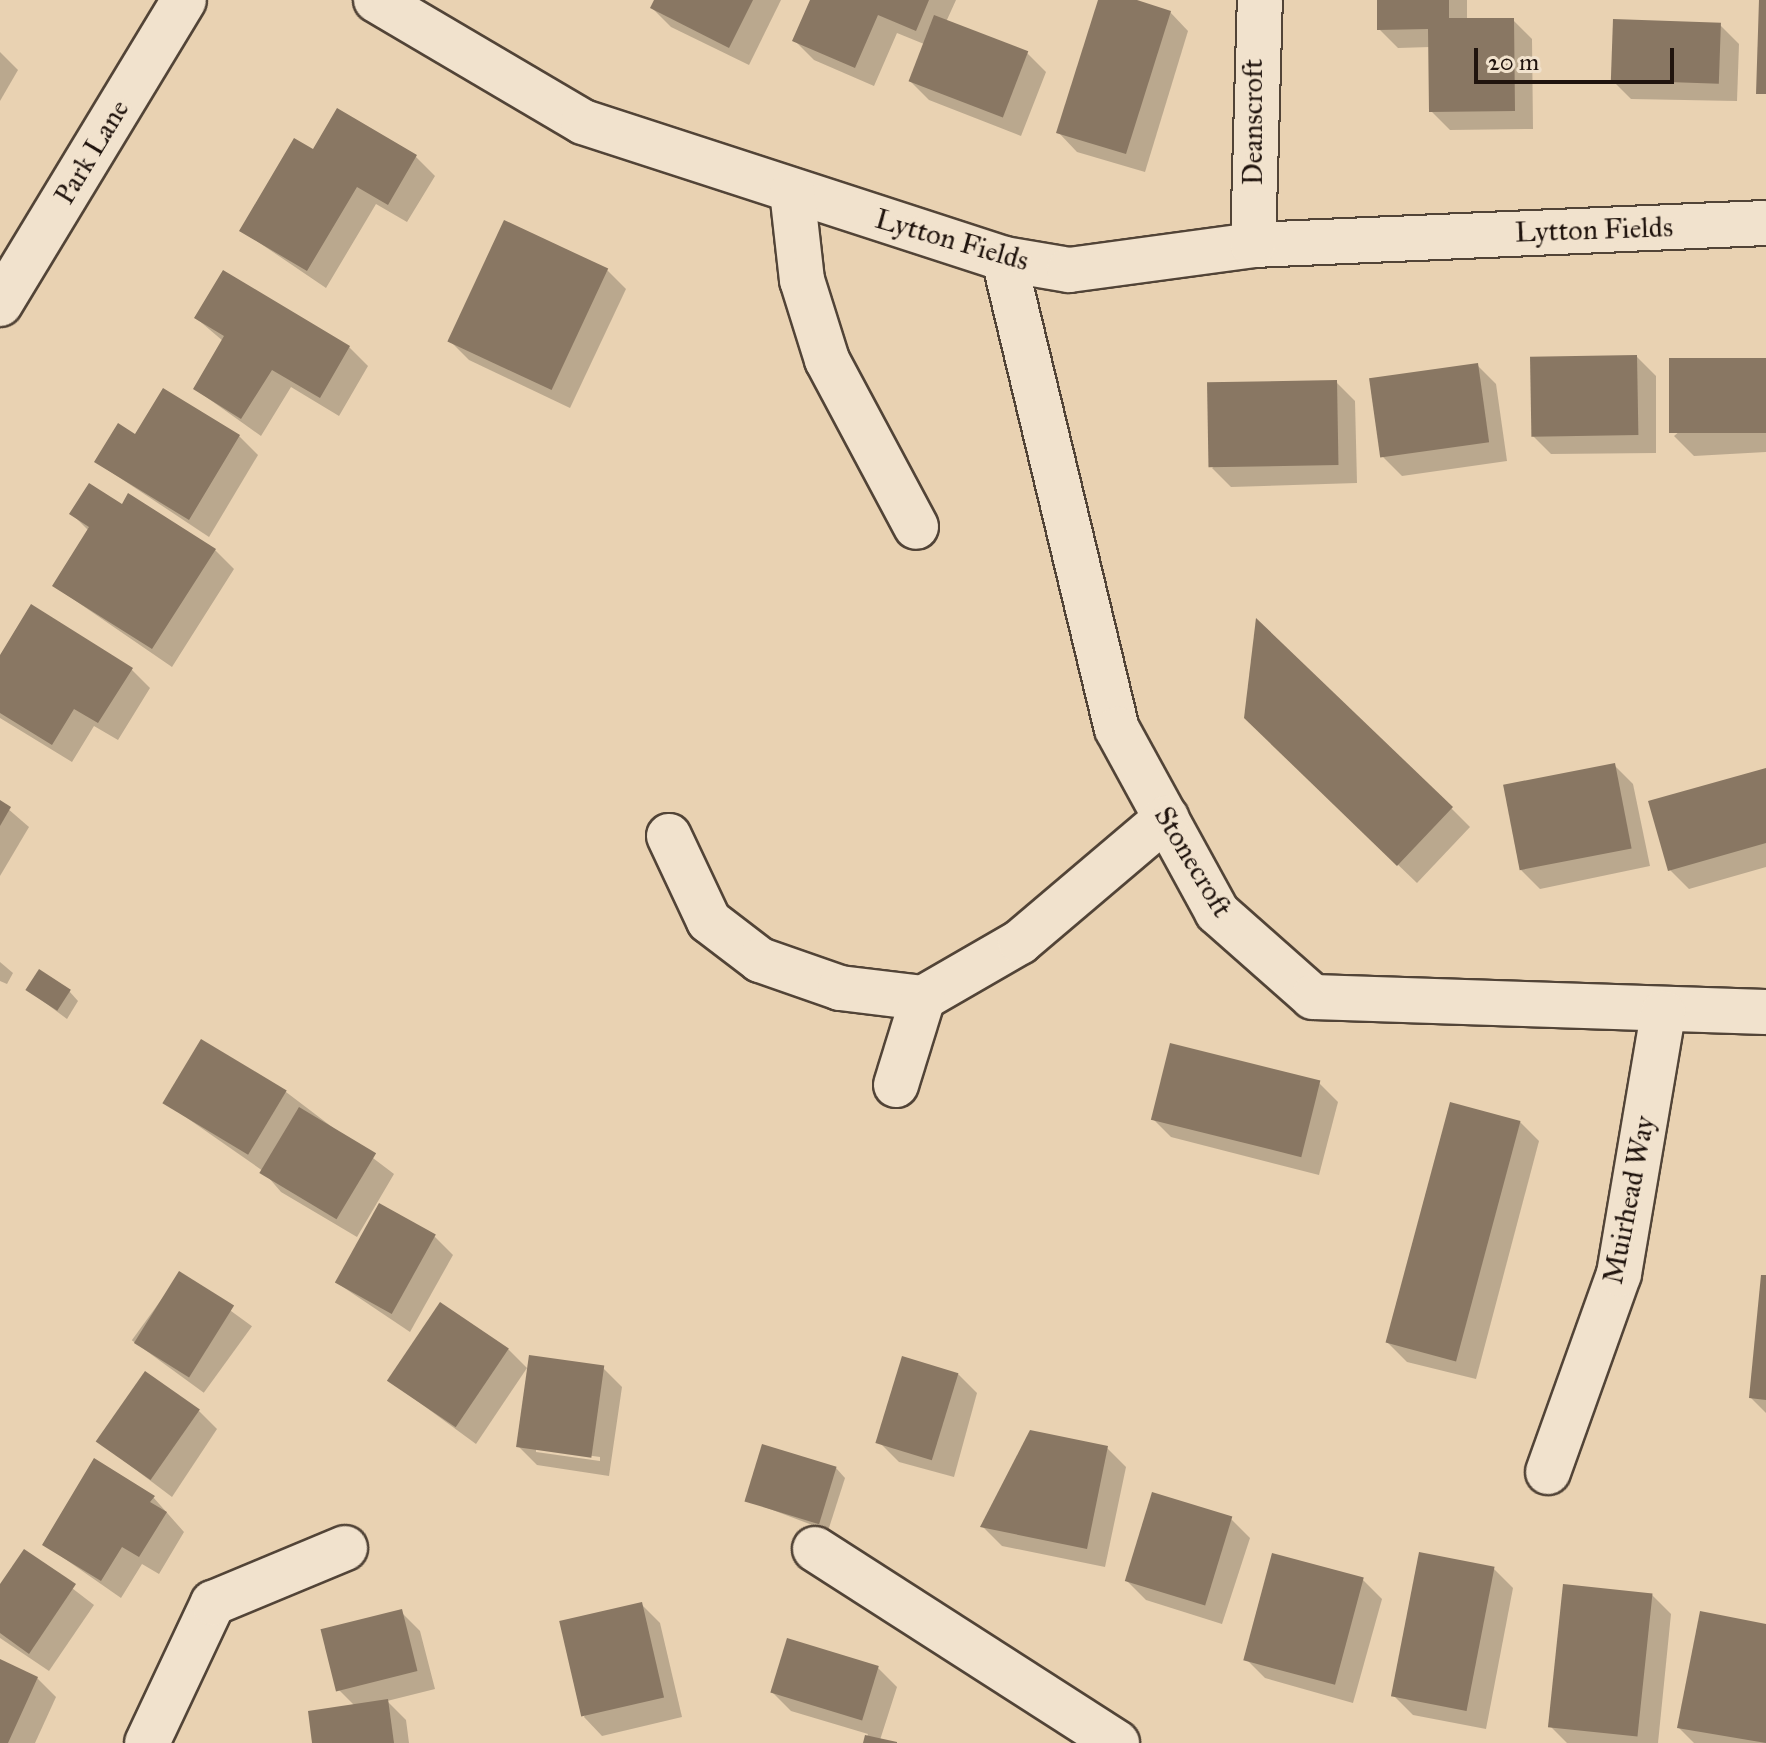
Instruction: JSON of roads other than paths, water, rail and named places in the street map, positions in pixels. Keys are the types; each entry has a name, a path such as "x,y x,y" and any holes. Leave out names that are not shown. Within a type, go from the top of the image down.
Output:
{"street":[{"name":"Park Lane","path":"0,304 184,0"},
{"name":"Lytton Fields","path":"376,0 583,122 1004,259 1069,270 1253,245 1766,223"},
{"name":"Deanscroft","path":"1253,245 1260,0"},
{"path":"792,191 802,280 827,360 916,527"},
{"name":"Stonecroft","path":"1004,259 1117,729 1217,912 1313,997 1663,1013 1766,1012"},
{"path":"669,836 709,921 760,960 840,988 923,998 1020,942 1166,818"},
{"path":"896,1085 923,998"},
{"name":"Muirhead Way","path":"1548,1472 1619,1274 1663,1013"},
{"path":"147,1743 213,1603 345,1548"},
{"path":"815,1549 1117,1743"}]}
